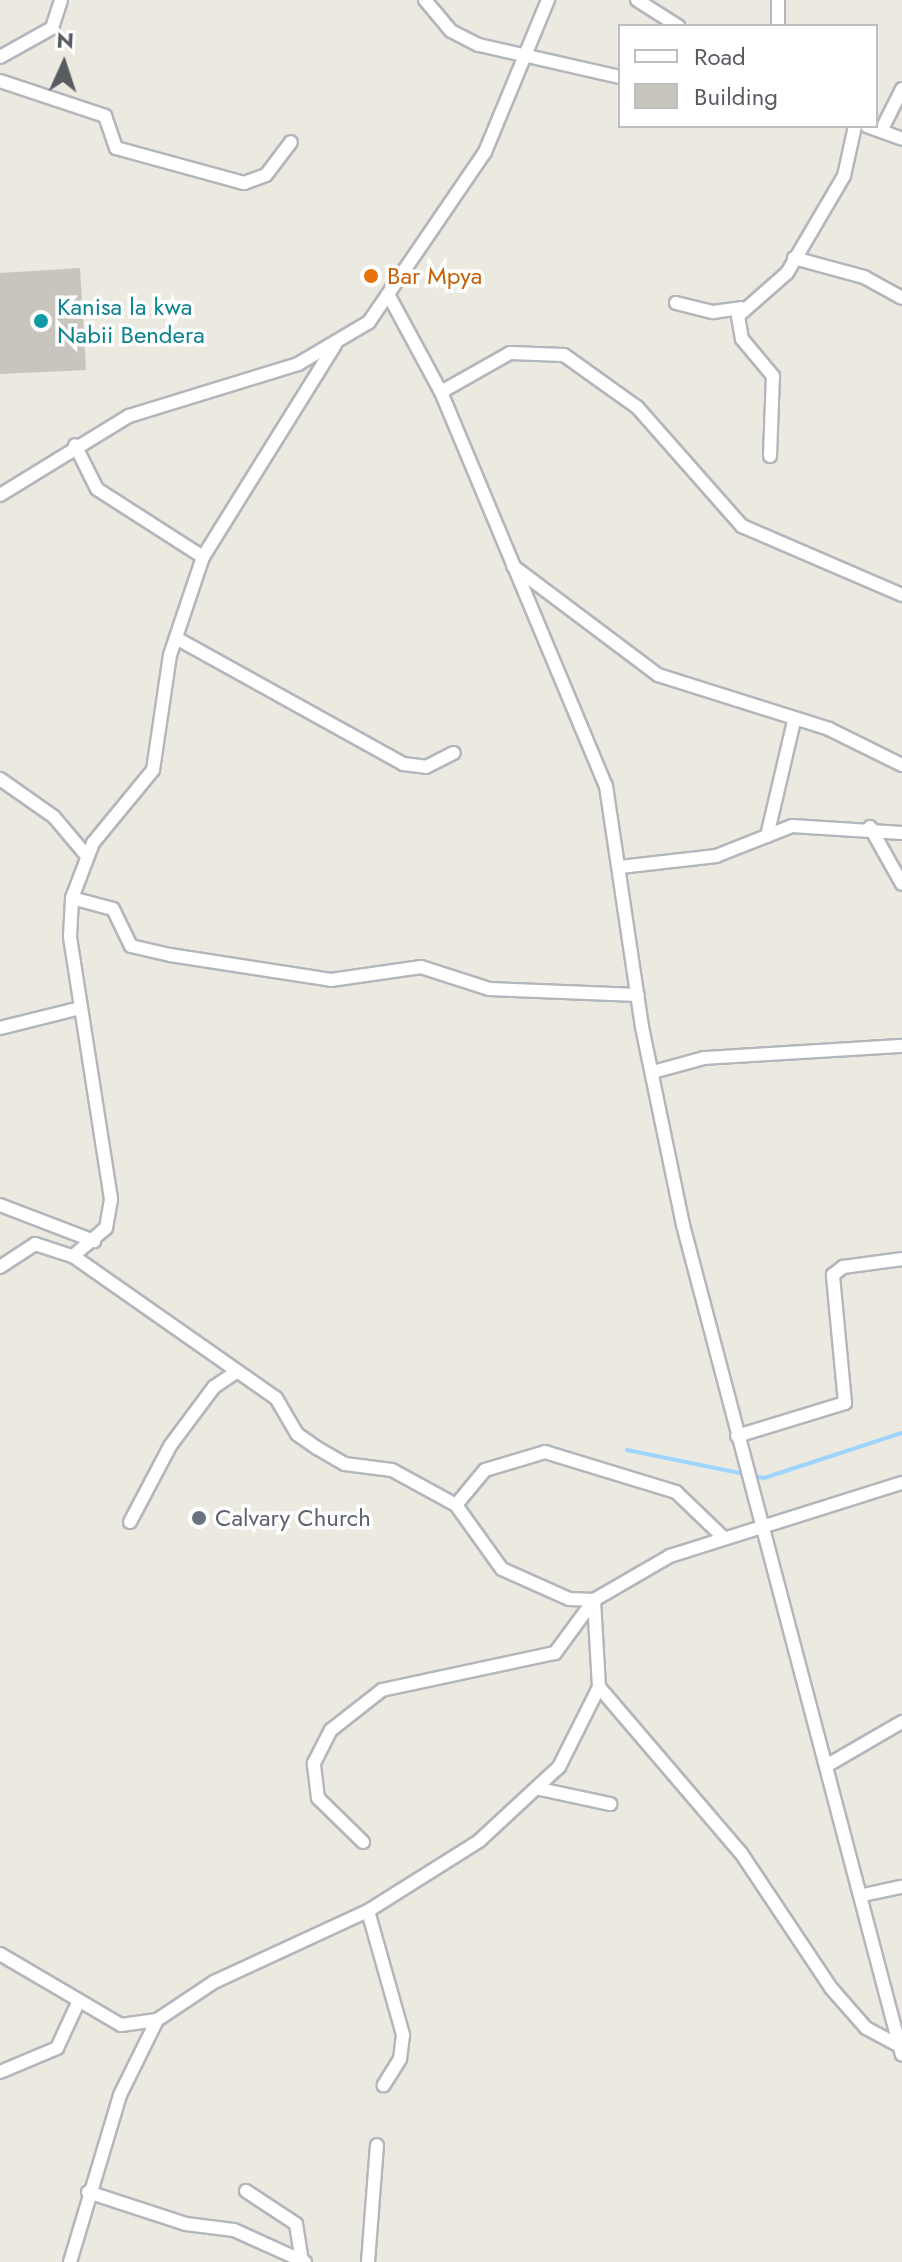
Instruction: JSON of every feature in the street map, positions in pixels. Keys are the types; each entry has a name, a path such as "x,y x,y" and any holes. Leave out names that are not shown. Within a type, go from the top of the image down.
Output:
{"street":[{"path":"0,57 52,28 61,0"},
{"path":"425,0 451,31 526,60 618,77"},
{"path":"0,476 3,493 75,445 129,416 298,364 335,345 369,322 485,152 526,60 548,0"},
{"path":"637,0 675,24"},
{"path":"778,0 778,24"},
{"path":"0,81 105,116 116,148 244,183 266,175 291,142"},
{"path":"881,131 902,89"},
{"path":"676,303 713,312 741,308 780,281 844,176 855,128"},
{"path":"873,128 902,139"},
{"path":"794,258 864,277 902,298"},
{"path":"389,296 441,392 509,563 601,772 620,867 638,995 653,1072 737,1436 767,1525 826,1766 863,1895 899,2050"},
{"path":"741,308 742,339 773,376 770,456"},
{"path":"73,1256 106,1228 111,1199 80,1008 72,898 86,855 153,770 176,638 203,557 335,345"},
{"path":"441,392 510,353 564,355 637,407 742,526 902,595"},
{"path":"75,445 97,489 203,557"},
{"path":"509,563 658,675 794,721 902,765"},
{"path":"176,638 403,764 426,767 454,753"},
{"path":"767,836 794,721"},
{"path":"0,779 54,817 86,855"},
{"path":"620,867 698,861 805,824 870,827 902,833"},
{"path":"870,827 902,884"},
{"path":"72,898 113,909 131,946 170,955 331,980 421,967 489,989 638,995"},
{"path":"0,1028 80,1008"},
{"path":"653,1072 704,1058 902,1046"},
{"path":"0,1205 94,1241"},
{"path":"0,1267 35,1244 73,1256 235,1373 276,1398 297,1434 336,1461 392,1470 456,1505 502,1569 569,1599 594,1600"},
{"path":"737,1436 845,1403 833,1275 843,1267 902,1259"},
{"path":"130,1522 170,1446 214,1387 235,1373"},
{"path":"456,1505 485,1470 545,1452 676,1492 723,1537"},
{"path":"363,1842 318,1798 314,1763 331,1730 382,1690 555,1653 594,1600 629,1574 723,1537 883,1486 902,1483"},
{"path":"0,1954 77,2005 121,2025 157,2020 214,1982 368,1911 479,1841 540,1789 599,1687 594,1600"},
{"path":"599,1687 741,1853 831,1988 866,2028 899,2050"},
{"path":"826,1766 902,1722"},
{"path":"540,1789 610,1804"},
{"path":"863,1895 902,1887"},
{"path":"368,1911 403,2035 400,2059 384,2085"},
{"path":"0,2072 57,2048 77,2005"},
{"path":"70,2262 88,2192 120,2095 157,2020"},
{"path":"368,2262 377,2145"},
{"path":"246,2191 296,2224 303,2261"},
{"path":"88,2192 186,2224 234,2230 303,2261"}],"building":[{"name":"Kanisa la kwa Nabii Bendera","path":"80,268 86,370 0,374 0,273"}],"waterway":[{"path":"627,1450 764,1478 902,1433"}],"place":[{"name":"Bar Mpya","path":"371,276"},
{"name":"Kanisa la kwa Nabii Bendera","path":"41,321"},
{"name":"Calvary Church","path":"199,1518"}]}
